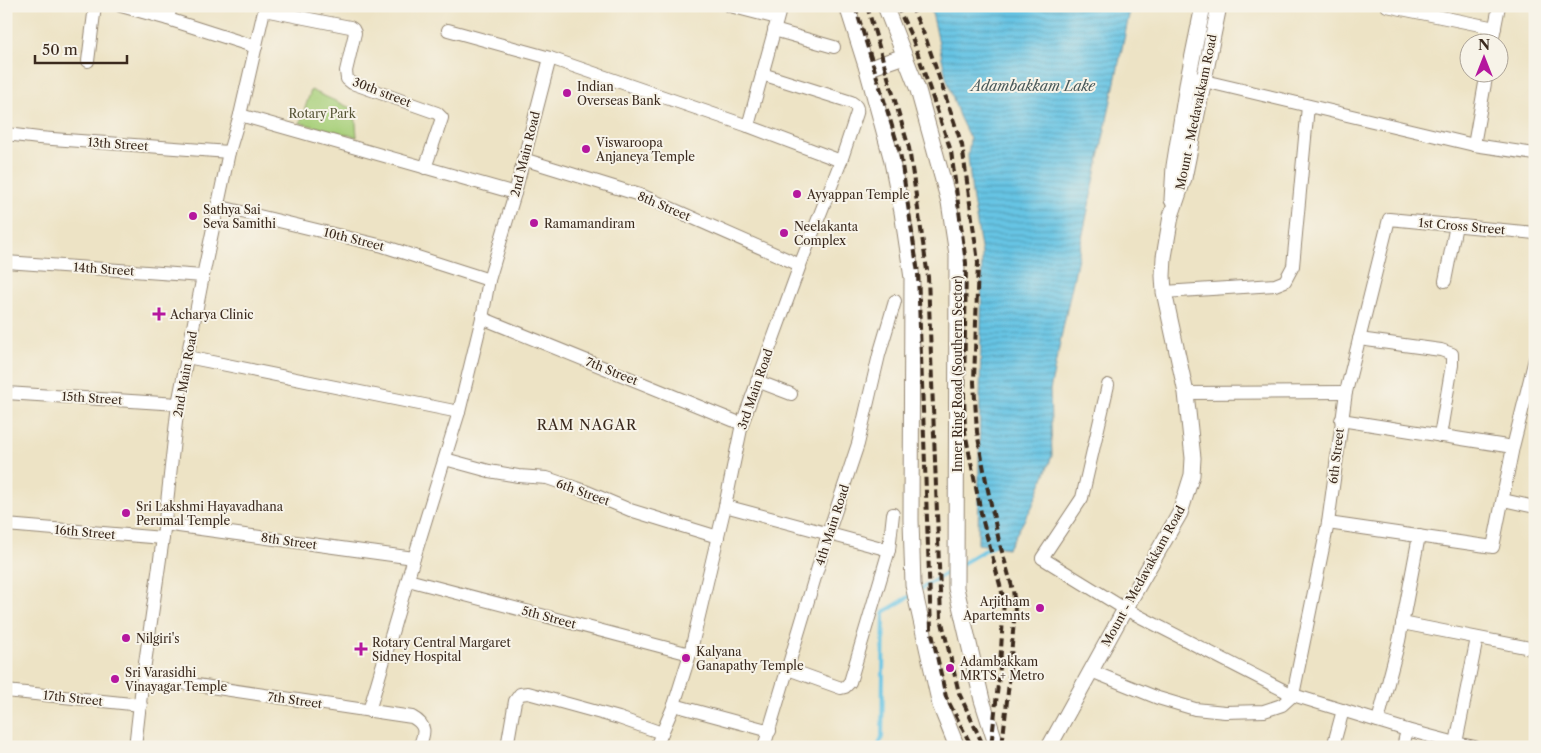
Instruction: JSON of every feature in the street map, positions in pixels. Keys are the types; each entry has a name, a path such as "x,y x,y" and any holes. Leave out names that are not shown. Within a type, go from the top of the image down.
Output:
{"main road":[{"path":"847,6 891,156 912,278 913,585 940,705 957,747"},
{"name":"Inner Ring Road (Southern Sector)","path":"885,6 918,90 949,202 957,255 956,588 982,700 997,747"},
{"name":"Mount - Medavakkam Road","path":"1172,216 1173,174 1203,6"},
{"name":"Mount - Medavakkam Road","path":"1049,747 1180,513 1192,475 1193,458 1186,393 1164,292 1164,257 1172,216 1184,178 1219,6"},
{"path":"867,69 904,56"}],"street":[{"path":"88,60 95,6"},
{"path":"121,6 170,12 256,47"},
{"path":"730,6 777,18 834,47"},
{"path":"1494,32 1499,6"},
{"path":"1395,7 1495,28"},
{"name":"2nd Main Road","path":"135,747 142,678 163,538 178,404 217,206 265,8"},
{"name":"30th street","path":"265,8 353,29 355,33 346,71 347,79 352,83 437,113 442,118 425,168"},
{"path":"748,126 777,18"},
{"path":"448,30 550,58 748,126 841,161"},
{"name":"2nd Main Road","path":"369,711 459,412 482,318 489,280 515,194 550,58"},
{"name":"3rd Main Road","path":"656,747 674,705 690,654 718,537 742,424 841,161 858,108 851,102 762,74"},
{"path":"1189,76 1204,82 1474,145 1535,154"},
{"path":"1474,145 1485,82"},
{"path":"1164,292 1275,284 1285,281 1293,266 1308,106"},
{"path":"240,115 515,194"},
{"name":"13th Street","path":"6,134 229,152"},
{"name":"8th Street","path":"523,159 643,196 800,266"},
{"name":"10th Street","path":"217,206 383,246 489,280"},
{"name":"1st Cross Street","path":"1389,219 1535,233"},
{"name":"6th Street","path":"1293,695 1328,523 1346,392 1389,219"},
{"path":"1445,281 1456,226"},
{"name":"14th Street","path":"6,262 202,276"},
{"name":"4th Main Road","path":"764,747 828,534 858,444 879,355 895,301"},
{"name":"7th Street","path":"482,318 742,424"},
{"path":"1359,339 1441,350 1452,354 1452,365 1440,436"},
{"path":"187,357 459,412"},
{"path":"1328,523 1493,547 1513,447 1532,382 1535,359"},
{"path":"757,381 791,394"},
{"path":"1108,385 1082,498 1042,558 1125,609 1293,695 1407,730 1475,747"},
{"path":"1186,393 1346,392"},
{"name":"15th Street","path":"6,393 178,404"},
{"path":"1341,420 1513,447"},
{"name":"6th Street","path":"445,459 489,471 547,478 585,490 630,510 718,537"},
{"path":"1503,500 1535,507"},
{"path":"725,506 889,550"},
{"path":"788,669 841,688 850,682 889,550 893,514"},
{"name":"8th Street","path":"164,524 414,558"},
{"name":"16th Street","path":"6,525 163,538"},
{"path":"1378,721 1402,624 1419,536"},
{"name":"5th Street","path":"408,580 690,654"},
{"path":"1402,624 1535,648"},
{"path":"1456,743 1477,638"},
{"path":"1091,671 1158,698 1195,709 1264,711 1282,705 1293,695"},
{"name":"7th Street","path":"142,678 412,718 419,721 424,732 419,747"},
{"name":"17th Street","path":"6,691 140,705"},
{"path":"507,747 515,701 520,694 528,693 619,718 662,733"},
{"path":"674,705 770,731"},
{"path":"1333,747 1343,710"},
{"path":"1402,747 1407,730"}],"green space":[{"name":"Rotary Park","path":"311,90 355,110 357,137 300,123"}],"water":[{"name":"Adambakkam Lake","path":"930,6 1131,6 1050,390 1052,456 1032,507 1008,548 978,544 982,254 968,156 970,139 959,116 946,77"}],"waterway":[{"path":"960,565 993,545 993,543"},
{"path":"917,591 952,570"},
{"path":"878,747 882,737 884,612 912,595"}],"railway":[{"path":"855,6 900,152 918,273 931,629 946,697 972,747"},
{"path":"867,6 909,148 928,277 941,618 959,693 984,747"},
{"path":"897,6 913,40 951,151 966,263 965,432 982,518 1004,600 1000,667 991,747"},
{"path":"911,6 926,39 962,145 978,262 974,382 977,432 999,541 1013,590 1015,607 1002,747"}],"place":[{"name":"Indian Overseas Bank","path":"567,93"},
{"name":"Viswaroopa Anjaneya Temple","path":"586,149"},
{"name":"Ayyappan Temple","path":"797,194"},
{"name":"Sathya Sai Seva Samithi","path":"193,216"},
{"name":"Ramamandiram","path":"534,223"},
{"name":"Neelakanta Complex","path":"784,233"},
{"name":"Acharya Clinic","path":"159,314"},
{"name":"Sri Lakshmi Hayavadhana Perumal Temple","path":"126,513"},
{"name":"Arjitham Apartemnts","path":"1040,608"},
{"name":"Nilgiri's","path":"126,638"},
{"name":"Rotary Central Margaret Sidney Hospital","path":"361,649"},
{"name":"Kalyana Ganapathy Temple","path":"686,658"},
{"name":"Adambakkam MRTS + Metro","path":"950,668"},
{"name":"Sri Varasidhi Vinayagar Temple","path":"115,679"}],"district":[{"name":"RAM NAGAR","path":"587,425"}]}
